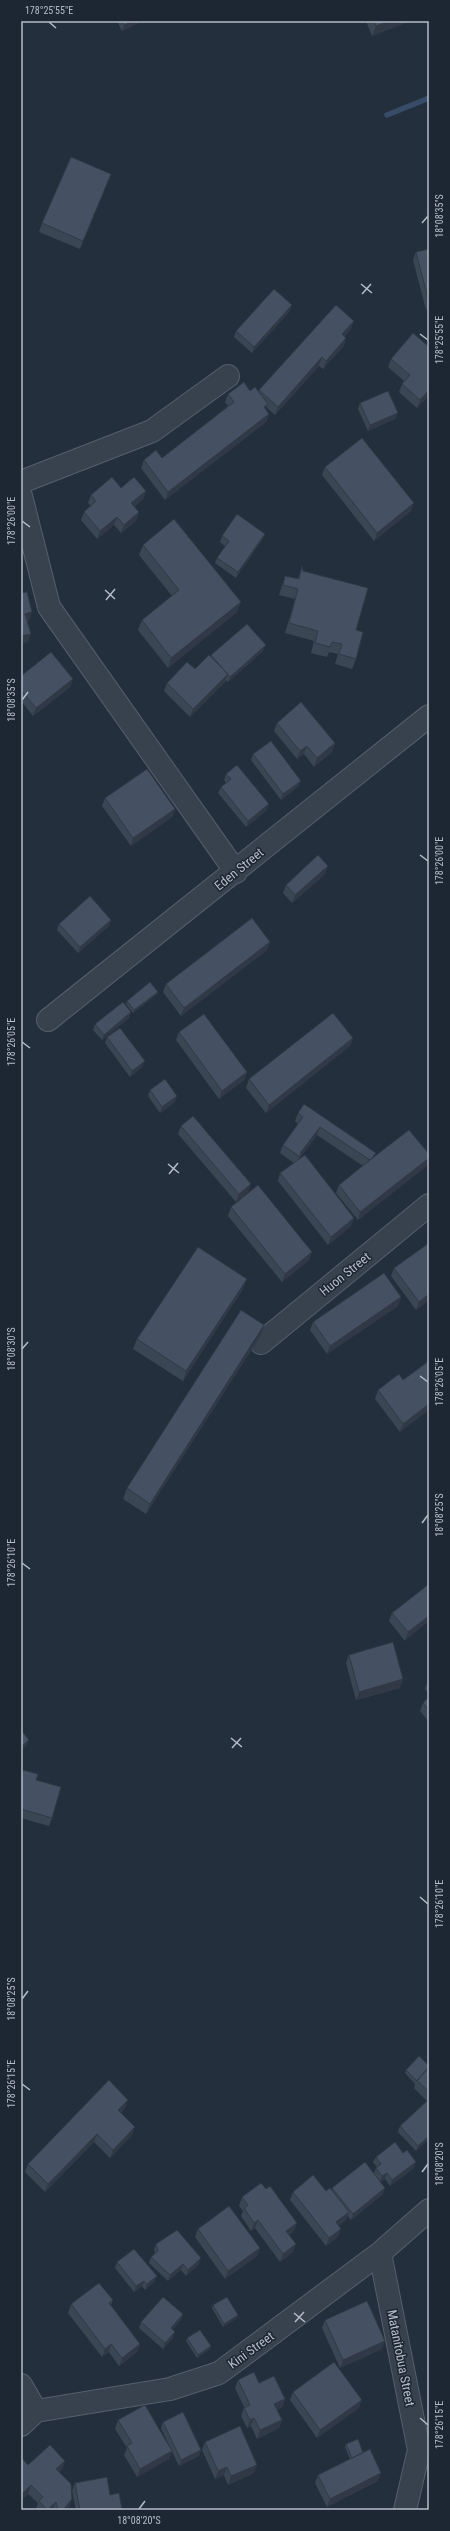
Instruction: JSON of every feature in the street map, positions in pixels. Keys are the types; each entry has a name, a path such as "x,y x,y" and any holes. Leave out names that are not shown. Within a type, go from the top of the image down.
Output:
{"street":[{"path":"21,482 152,431 228,376"},
{"path":"21,496 49,607 236,872"},
{"name":"Eden Street","path":"48,1020 236,872 429,716"},
{"name":"Huon Street","path":"261,1343 429,1205"},
{"name":"Kini Street","path":"28,2418 170,2389 219,2372 380,2253 429,2210"},
{"name":"Matanitobua Street","path":"380,2253 419,2450 405,2510"},
{"path":"21,2385 28,2418"}],"building":[{"path":"122,21 132,21 124,25"},
{"path":"374,21 389,21 376,26"},
{"path":"71,157 111,174 83,241 42,223"},
{"path":"429,249 429,302 416,252"},
{"path":"274,289 292,305 254,347 236,331"},
{"path":"336,305 354,321 342,334 346,338 326,361 322,357 278,407 259,390"},
{"path":"413,333 429,347 429,390 420,400 402,384 410,375 391,359"},
{"path":"244,382 250,391 255,387 268,404 264,407 269,414 168,492 144,460 156,450 162,458 234,402 228,394"},
{"path":"388,391 398,413 370,425 360,403"},
{"path":"362,438 414,503 377,533 325,467"},
{"path":"112,477 121,488 134,477 146,491 131,503 139,512 124,525 117,517 100,531 84,512 96,501 91,495"},
{"path":"237,514 265,534 238,572 217,558 229,541 222,536"},
{"path":"174,519 241,602 171,658 142,620 179,590 143,545"},
{"path":"302,566 303,571 368,588 356,630 363,632 356,659 339,654 342,644 332,642 330,647 315,643 318,631 289,623 298,589 283,585 285,576 299,579"},
{"path":"27,592 32,612 25,614 31,634 21,636 21,593"},
{"path":"247,624 266,645 230,677 211,655"},
{"path":"51,652 73,679 36,708 21,690 21,676"},
{"path":"209,655 228,674 193,709 167,683 187,662 195,669"},
{"path":"301,702 335,743 317,758 307,746 300,751 277,723"},
{"path":"271,741 301,781 283,794 253,754"},
{"path":"237,765 269,804 248,821 221,787 231,779 226,774"},
{"path":"147,769 175,809 133,838 105,798"},
{"path":"318,855 328,866 295,895 286,885"},
{"path":"90,896 111,920 80,947 59,924"},
{"path":"252,918 270,942 184,1008 166,984"},
{"path":"150,982 158,992 134,1010 127,1001"},
{"path":"123,1002 131,1012 104,1035 95,1024"},
{"path":"333,1013 353,1038 269,1105 249,1079"},
{"path":"204,1014 247,1072 222,1091 179,1032"},
{"path":"120,1028 145,1061 132,1071 107,1037"},
{"path":"165,1079 177,1096 162,1107 150,1090"},
{"path":"304,1104 376,1153 370,1160 320,1127 301,1152 300,1157 283,1145 303,1117 298,1113"},
{"path":"193,1116 251,1184 239,1194 181,1126"},
{"path":"409,1130 429,1154 429,1158 360,1212 339,1185"},
{"path":"305,1155 354,1218 331,1237 280,1173"},
{"path":"258,1185 312,1252 285,1274 231,1207"},
{"path":"429,1243 429,1294 419,1302 394,1268"},
{"path":"198,1247 247,1279 186,1371 137,1339"},
{"path":"384,1273 401,1297 330,1346 313,1322"},
{"path":"241,1310 264,1325 150,1504 127,1488"},
{"path":"429,1361 429,1404 403,1424 378,1390 399,1374 403,1380"},
{"path":"429,1584 429,1616 408,1632 392,1613"},
{"path":"393,1642 403,1679 359,1692 349,1655"},
{"path":"429,1697 429,1710 423,1703"},
{"path":"21,1730 29,1740 21,1747"},
{"path":"23,1770 38,1774 36,1780 61,1787 52,1818 21,1809 21,1777"},
{"path":"419,2056 429,2067 417,2081 406,2070"},
{"path":"429,2067 429,2092 417,2080"},
{"path":"109,2080 128,2100 118,2110 135,2127 113,2150 97,2134 48,2184 28,2164"},
{"path":"427,2101 429,2104 429,2136 418,2146 400,2126"},
{"path":"395,2142 403,2153 407,2150 416,2162 392,2180 387,2173 382,2176 376,2168 381,2164 376,2157"},
{"path":"365,2162 385,2188 353,2214 332,2188"},
{"path":"313,2175 326,2191 330,2188 349,2212 336,2222 341,2229 329,2238 293,2192"},
{"path":"261,2183 266,2189 270,2186 297,2223 286,2231 296,2244 283,2254 258,2220 254,2223 244,2208 248,2205 242,2197"},
{"path":"229,2206 260,2248 228,2271 198,2229"},
{"path":"177,2230 201,2258 188,2270 183,2264 170,2275 151,2257 158,2251 156,2244"},
{"path":"134,2249 157,2276 147,2284 144,2281 136,2286 117,2262"},
{"path":"99,2283 113,2300 109,2303 140,2344 122,2358 111,2344 105,2349 71,2304"},
{"path":"163,2297 183,2314 171,2328 175,2332 165,2343 141,2322"},
{"path":"227,2297 238,2315 224,2324 213,2305"},
{"path":"367,2301 385,2341 343,2360 325,2320"},
{"path":"200,2330 211,2346 198,2355 187,2338"},
{"path":"334,2362 362,2400 320,2430 293,2392"},
{"path":"254,2372 259,2383 274,2376 285,2399 274,2404 282,2420 260,2430 254,2418 250,2420 244,2408 250,2405 238,2380"},
{"path":"145,2405 172,2451 140,2469 127,2446 132,2443 118,2420"},
{"path":"183,2412 201,2450 181,2460 163,2422"},
{"path":"240,2426 257,2465 231,2476 227,2467 218,2471 205,2442"},
{"path":"358,2439 363,2453 352,2458 346,2444"},
{"path":"50,2445 65,2461 56,2469 71,2484 72,2499 63,2510 58,2510 56,2502 47,2510 39,2501 43,2497 31,2485 21,2495 21,2457 28,2465"},
{"path":"370,2449 381,2473 330,2499 318,2475"},
{"path":"107,2477 110,2495 119,2493 122,2510 80,2510 75,2483"}],"waterway":[{"path":"387,115 429,98"}]}
